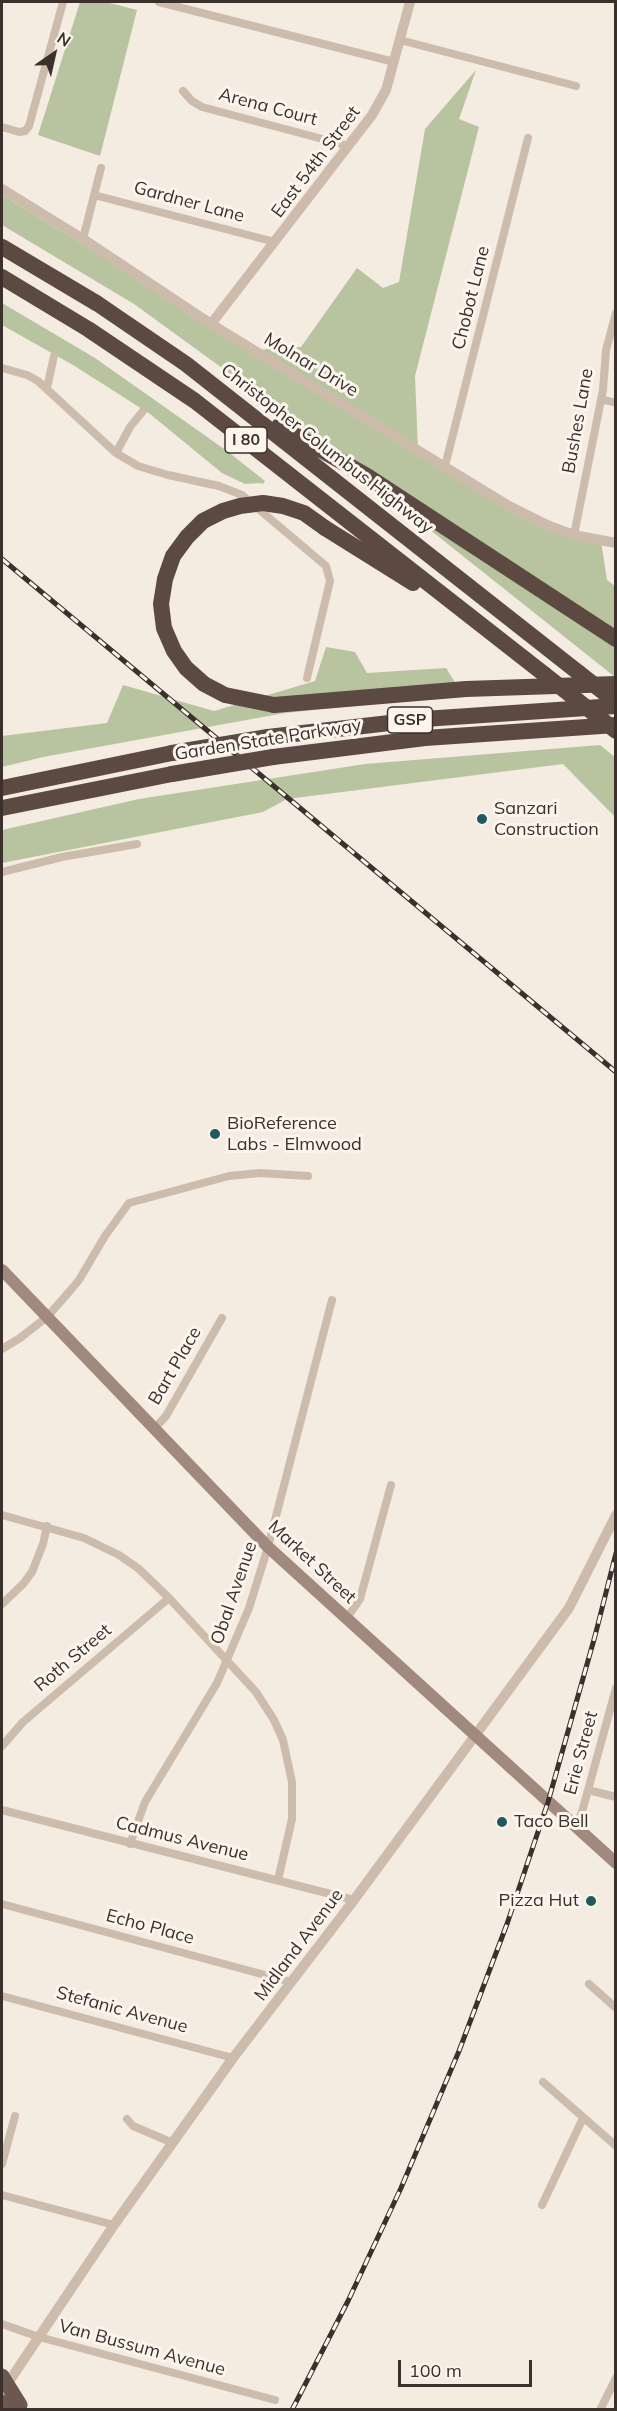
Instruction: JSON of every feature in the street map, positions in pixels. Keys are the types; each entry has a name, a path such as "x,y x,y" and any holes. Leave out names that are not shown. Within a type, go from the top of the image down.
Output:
{"highway":[{"name":"Christopher Columbus Highway","path":"2,247 128,324 241,406 579,673 615,704"},
{"name":"I 80","path":"2,278 115,346 195,401 615,731"},
{"path":"241,406 333,455 615,639"},
{"path":"477,622 304,513 283,506 263,503 223,511 203,521 173,556 165,579 161,604 164,628 174,651 186,668 204,684 225,695 250,702 274,705 466,689 615,684"},
{"path":"438,522 615,629"},
{"name":"Garden State Parkway","path":"2,788 172,753 268,737 434,718 615,704"},
{"name":"Garden State Parkway","path":"2,808 172,774 273,757 425,738 615,725"},
{"path":"2,2376 17,2408"},
{"path":"2,2402 17,2408"}],"main road":[{"name":"Market Street","path":"2,1270 268,1547 615,1863"}],"street":[{"path":"2,128 19,132 25,131 29,126 63,2"},
{"path":"159,2 394,62"},
{"name":"East 54th Street","path":"211,324 381,102 410,2"},
{"path":"400,40 576,86"},
{"name":"Arena Court","path":"183,91 192,101 202,107 349,146"},
{"name":"Chobot Lane","path":"445,466 528,138"},
{"path":"83,239 100,168"},
{"name":"Molnar Drive","path":"2,189 83,239 211,324 529,518 574,535 615,543"},
{"name":"Gardner Lane","path":"94,195 275,242"},
{"name":"Bushes Lane","path":"574,535 601,399 606,350 615,313"},
{"path":"47,388 54,356"},
{"path":"2,368 27,375 47,388 116,453 138,466 219,486 242,495 326,566 330,580 307,678"},
{"path":"601,399 615,403"},
{"path":"116,453 130,427 143,411"},
{"path":"2,872 62,857 137,844"},
{"path":"2,1349 47,1317 79,1280 105,1236 129,1203 229,1176 260,1173 308,1176"},
{"name":"Obal Avenue","path":"130,1844 145,1802 217,1683 249,1608 268,1547 332,1300"},
{"name":"Bart Place","path":"154,1429 166,1416 222,1318"},
{"path":"347,1618 360,1599 391,1485"},
{"path":"2,1515 84,1538 140,1569 265,1704 283,1740 292,1782 292,1819 278,1880"},
{"name":"Midland Avenue","path":"2,2392 114,2225 233,2058 354,1900 569,1608 615,1515"},
{"path":"2,1604 32,1572 44,1544 47,1526"},
{"name":"Roth Street","path":"2,1746 23,1722 169,1598"},
{"name":"Erie Street","path":"575,1826 588,1790 615,1688"},
{"path":"588,1790 615,1797"},
{"name":"Cadmus Avenue","path":"2,1810 354,1900"},
{"name":"Echo Place","path":"2,1904 291,1982"},
{"path":"589,1984 615,2008"},
{"name":"Stefanic Avenue","path":"2,1996 233,2058"},
{"path":"543,2082 615,2146"},
{"path":"2,2164 15,2116"},
{"path":"542,2205 583,2118"},
{"path":"127,2119 133,2126 173,2143"},
{"path":"2,2195 114,2225"},
{"name":"Van Bussum Avenue","path":"2,2324 39,2337 274,2400"},
{"path":"600,2409 615,2378"}],"green space":[{"path":"80,2 106,2 137,10 100,156 38,135"},
{"path":"476,70 459,119 479,127 415,376 418,450 500,501 601,541 607,580 615,586 615,677 273,405 134,304 2,225 2,195 254,350 301,347 357,268 383,288 399,282 425,129"},
{"path":"2,303 95,358 227,451 265,481 263,484 245,484 222,473 150,414 73,365 2,325"},
{"path":"326,647 355,652 367,673 446,668 463,695 285,713 43,757 2,767 2,736 107,723 123,685 214,711 315,681"},
{"path":"600,745 615,757 615,817 563,764 287,799 263,812 2,863 2,830 139,799 365,764"}],"railway":[{"path":"2,559 616,1072"},
{"path":"292,2410 348,2301 401,2188 459,2051 507,1924 548,1802 616,1553"}],"place":[{"name":"Sanzari Construction","path":"482,819"},
{"name":"BioReference Labs - Elmwood","path":"215,1134"},
{"name":"Taco Bell","path":"502,1822"},
{"name":"Pizza Hut","path":"591,1901"}]}
